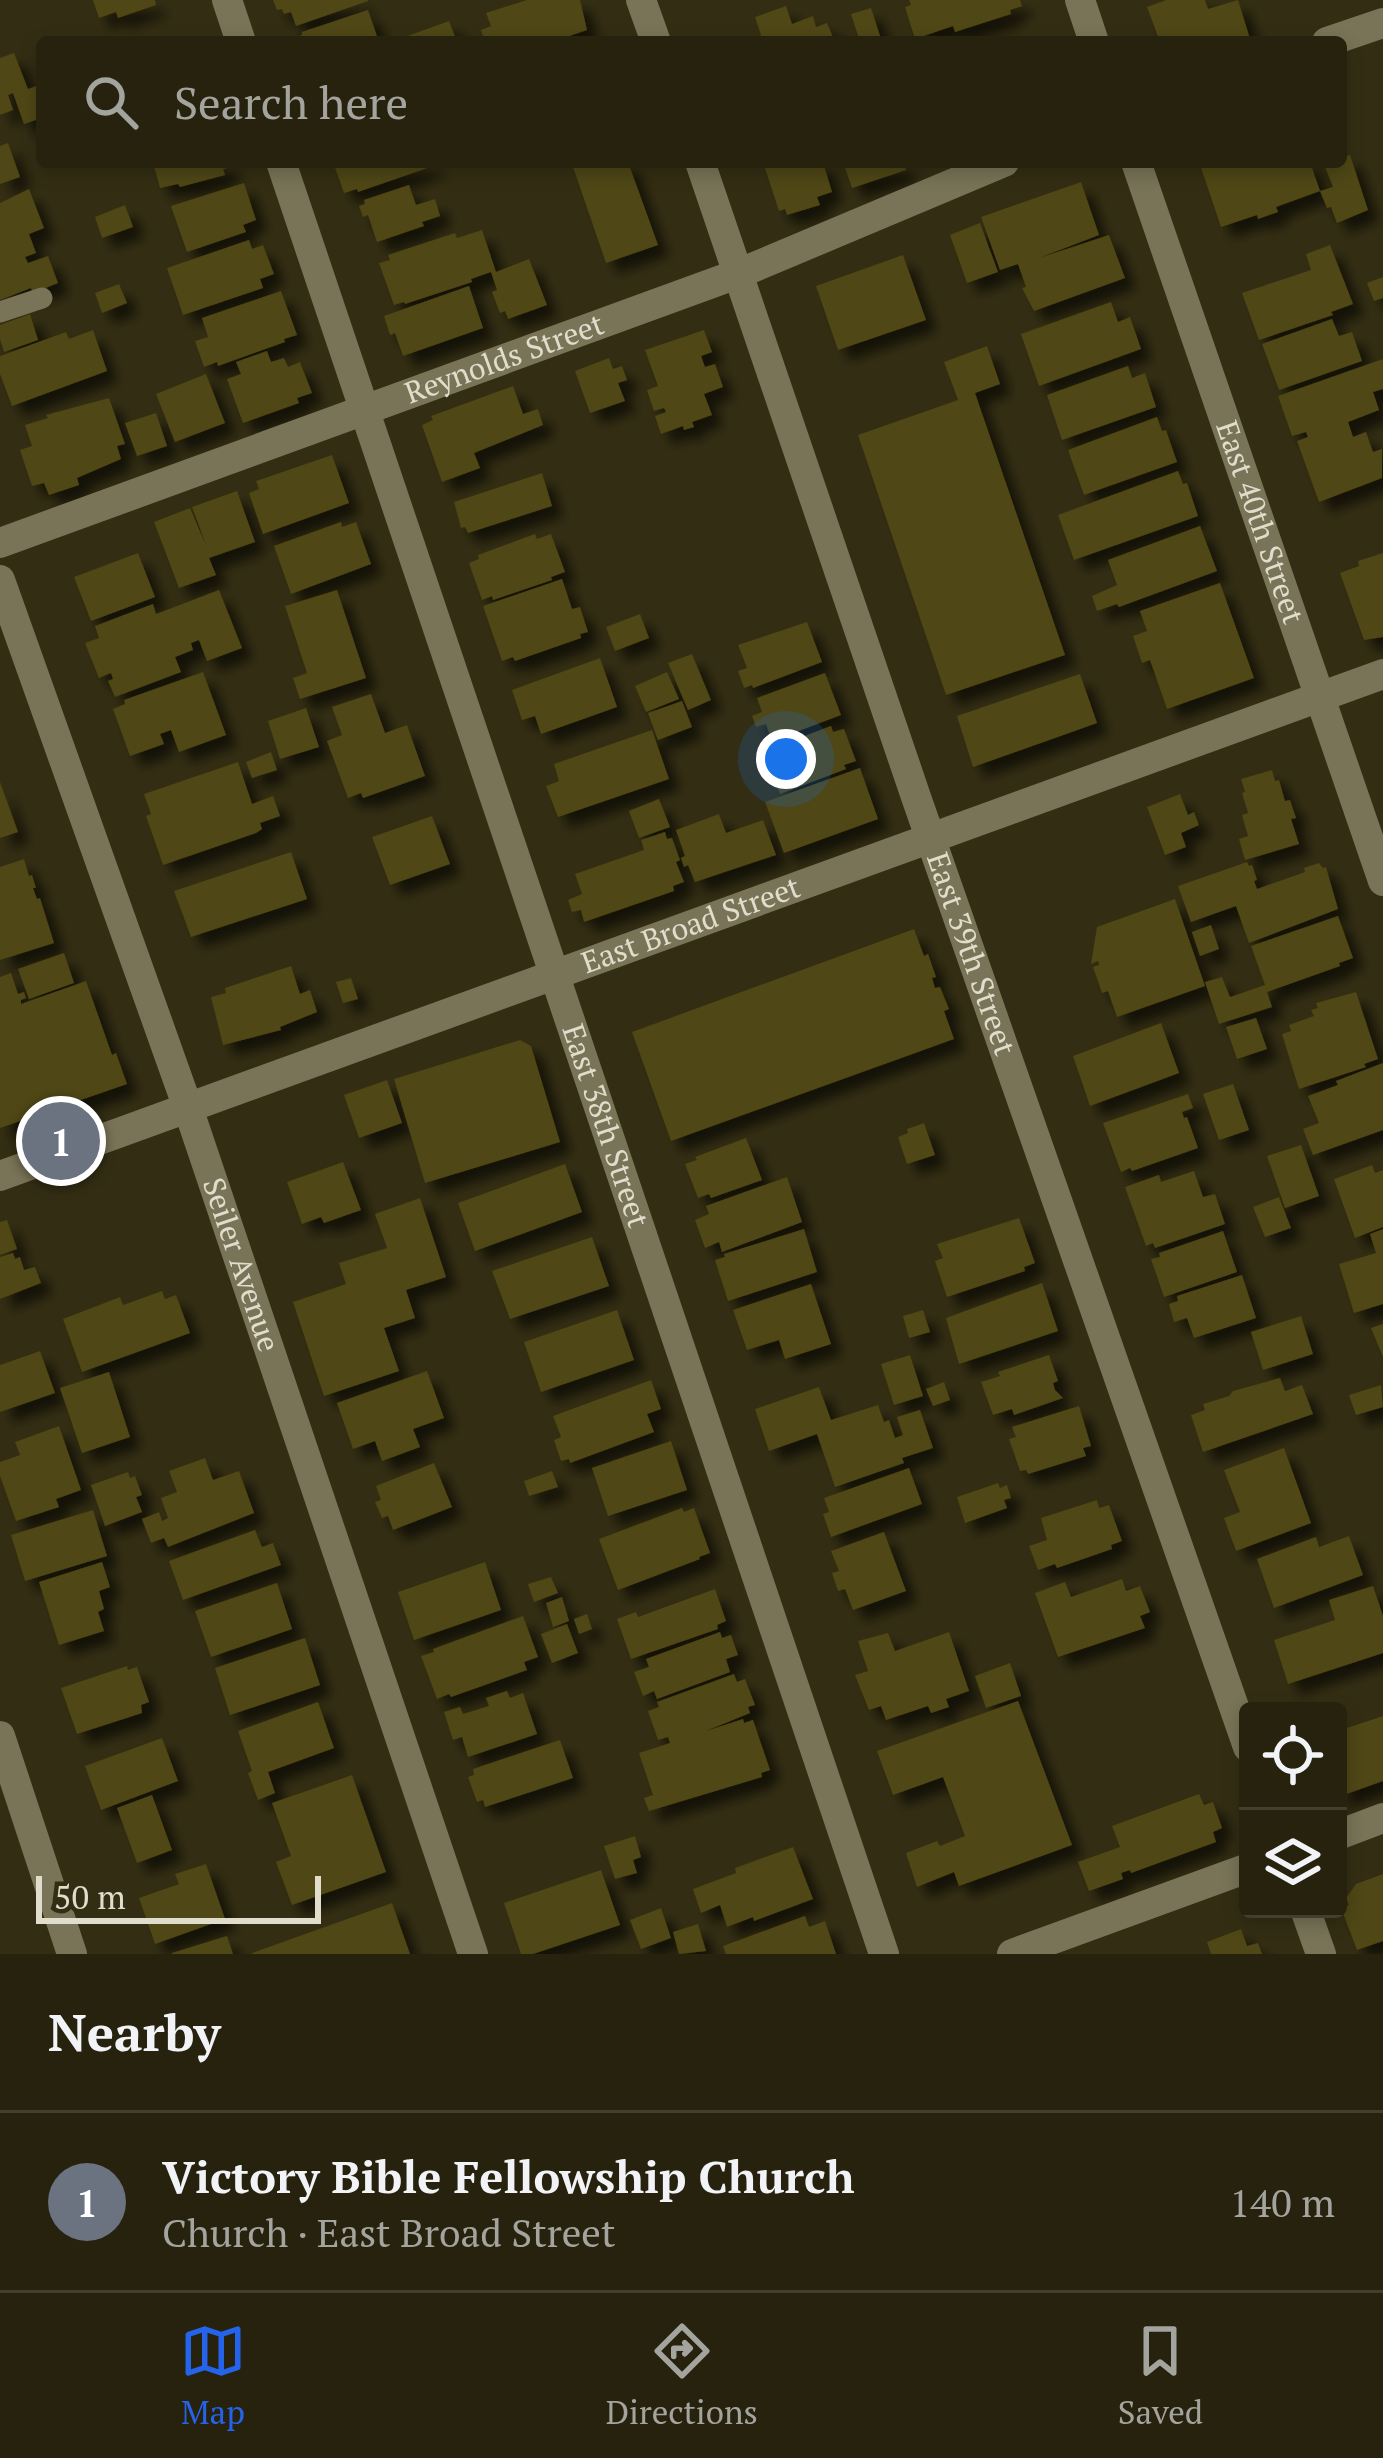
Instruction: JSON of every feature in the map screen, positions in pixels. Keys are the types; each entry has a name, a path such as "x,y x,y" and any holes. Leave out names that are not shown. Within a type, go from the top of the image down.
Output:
{"street":[{"path":"227,0 239,36"},
{"path":"641,0 654,36"},
{"path":"1080,0 1092,36"},
{"path":"1345,36 1383,23"},
{"name":"East 38th Street","path":"283,168 884,1954"},
{"name":"East 39th Street","path":"702,168 1239,1721"},
{"name":"Reynolds Street","path":"0,543 740,274 990,168"},
{"name":"East 40th Street","path":"1138,168 1383,881"},
{"name":"Seiler Avenue","path":"0,580 188,1108 473,1954"},
{"name":"East Broad Street","path":"0,1175 1383,674"},
{"path":"0,1736 72,1954"},
{"path":"1347,1832 1383,1818"},
{"path":"1012,1954 1239,1871"},
{"path":"1308,1918 1321,1954"}],"lane":[{"path":"0,312 42,298"}],"building":[{"path":"93,0 155,0 156,5 118,18 116,12 99,18"},
{"path":"273,0 368,1 296,26 291,12 277,10"},
{"path":"527,0 580,0 587,30 570,36 483,36 481,30 491,26 486,13"},
{"path":"909,0 1020,0 1022,6 955,32 953,26 914,36 905,7 911,5"},
{"path":"1166,0 1205,0 1208,9 1238,0 1249,36 1158,36 1147,7"},
{"path":"786,6 792,24 813,16 816,27 827,23 832,36 759,36 755,17"},
{"path":"871,8 880,36 858,36 851,14"},
{"path":"368,10 377,36 299,36"},
{"path":"449,21 455,36 408,36"},
{"path":"14,53 28,89 36,86 36,120 24,124 13,93 8,95 13,110 0,115 0,58"},
{"path":"8,143 20,177 0,184 0,146"},
{"path":"1350,155 1368,210 1337,223 1331,207 1327,208 1320,191 1333,187 1326,168 1347,168"},
{"path":"155,168 228,168 223,169 225,175 160,188"},
{"path":"335,168 427,168 358,192 344,193"},
{"path":"573,168 630,168 658,245 606,263"},
{"path":"765,168 825,168 832,192 817,197 820,205 787,215 785,209 779,211"},
{"path":"845,168 906,170 852,188"},
{"path":"1201,168 1312,168 1320,191 1276,207 1278,212 1221,227"},
{"path":"1081,182 1099,235 1039,258 1109,235 1125,278 1034,311 1022,288 1026,287 1018,264 1000,270 981,217"},
{"path":"244,183 256,220 243,225 246,232 187,252 171,206"},
{"path":"409,185 416,205 435,199 440,216 377,242 368,215 363,217 359,206"},
{"path":"29,189 44,228 29,234 36,253 25,257 28,263 48,256 58,283 0,300 0,203"},
{"path":"125,205 133,227 102,238 95,217"},
{"path":"980,223 998,272 967,283 950,235"},
{"path":"482,230 496,272 529,259 547,305 508,319 505,311 500,313 492,292 497,290 491,272 394,305 379,263 390,260 388,255 455,233 457,238"},
{"path":"249,240 252,249 263,245 274,274 260,279 263,288 183,315 167,268"},
{"path":"1330,245 1353,304 1259,340 1242,293 1311,270 1306,254"},
{"path":"903,255 926,320 838,350 816,286"},
{"path":"1383,277 1383,298 1374,301 1367,283"},
{"path":"119,284 127,303 102,313 95,293"},
{"path":"469,286 483,328 403,356 384,316"},
{"path":"281,291 297,335 218,366 217,362 204,367 195,341 208,337 202,318"},
{"path":"1111,302 1118,322 1130,317 1141,349 1039,386 1021,334"},
{"path":"30,314 38,340 4,352 0,325"},
{"path":"1332,319 1339,336 1352,332 1362,361 1279,390 1262,344"},
{"path":"93,330 107,371 12,406 0,374 0,356 66,332 69,339"},
{"path":"704,330 712,352 701,356 705,367 715,364 723,387 704,394 712,415 692,422 694,427 661,434 655,416 666,412 664,408 654,411 647,390 658,386 645,350"},
{"path":"987,346 1000,384 975,393 1065,655 946,695 858,435 958,400 944,362"},
{"path":"267,351 271,362 284,358 288,367 300,362 312,393 297,398 299,403 243,423 227,379 241,374 236,362"},
{"path":"609,358 613,369 622,366 627,380 618,383 625,401 590,413 575,371"},
{"path":"1383,359 1383,389 1373,392 1379,410 1348,422 1353,437 1366,432 1373,452 1382,449 1382,478 1319,502 1297,441 1308,437 1306,432 1292,436 1278,396"},
{"path":"1128,366 1132,378 1145,373 1156,407 1062,440 1047,395"},
{"path":"206,374 225,423 175,442 156,394"},
{"path":"513,386 523,414 538,409 543,425 474,453 480,468 442,482 422,425 433,420 431,416"},
{"path":"109,398 125,444 117,446 121,459 77,478 79,485 49,495 44,483 32,486 20,450 32,446 25,425"},
{"path":"156,413 167,446 137,456 125,423"},
{"path":"1157,417 1177,462 1084,495 1068,450"},
{"path":"332,455 349,503 263,534 249,493 259,489 256,481"},
{"path":"1178,471 1198,516 1074,560 1058,515"},
{"path":"542,473 552,506 468,533 461,528 454,502"},
{"path":"237,491 255,542 209,558 216,575 179,588 154,522 190,508 206,545 192,507"},
{"path":"341,522 342,527 356,522 371,564 291,594 274,546"},
{"path":"1200,526 1217,571 1097,611 1092,596 1117,585 1108,560"},
{"path":"535,534 537,539 551,534 565,572 482,600 469,563 479,559 478,555"},
{"path":"138,553 155,597 91,621 74,577"},
{"path":"1383,553 1383,637 1364,640 1340,573"},
{"path":"562,579 572,609 580,607 588,632 515,661 513,657 502,661 483,606"},
{"path":"1220,583 1254,678 1167,709 1150,660 1142,663 1133,636 1147,631 1140,611"},
{"path":"219,590 242,648 207,661 199,640 191,643 193,650 175,657 181,672 115,697 108,681 113,679 111,673 99,678 85,643 99,638 95,626 153,604 156,614"},
{"path":"337,590 366,678 300,699 293,678 307,673 285,606"},
{"path":"640,614 649,638 615,651 606,627"},
{"path":"807,622 822,662 744,688 738,671 747,668 738,645"},
{"path":"692,654 711,700 688,710 668,663"},
{"path":"600,658 617,707 541,734 535,716 522,720 512,690"},
{"path":"203,672 226,735 179,752 171,730 160,734 164,744 130,756 113,709 125,704 124,700"},
{"path":"667,672 679,699 646,712 635,686"},
{"path":"825,673 841,715 772,741 766,724 756,727 752,716 762,712 757,698"},
{"path":"1080,674 1097,723 973,767 957,716"},
{"path":"371,694 385,733 407,725 425,776 363,798 361,793 348,798 327,741 342,735 332,707"},
{"path":"682,701 692,727 658,740 648,713"},
{"path":"306,708 319,747 280,759 268,721"},
{"path":"831,726 833,732 844,729 856,761 780,794 763,752"},
{"path":"652,730 669,779 558,817 546,786 559,781 554,764"},
{"path":"271,752 277,770 252,778 246,762"},
{"path":"238,762 252,804 273,796 280,816 260,823 262,829 256,833 163,865 146,816 151,814 144,794"},
{"path":"860,768 878,819 784,853 765,802"},
{"path":"1272,770 1285,801 1290,800 1299,844 1245,860 1239,839 1248,836 1242,815 1248,813 1241,779"},
{"path":"0,782 18,832 0,838"},
{"path":"1180,794 1188,815 1194,812 1199,825 1181,833 1186,847 1165,855 1147,807"},
{"path":"659,799 670,827 639,838 629,811"},
{"path":"719,814 726,833 763,820 776,855 695,882 688,865 684,867 676,830"},
{"path":"432,816 450,864 390,885 372,837"},
{"path":"665,832 667,839 672,838 684,882 673,886 674,891 584,922 581,910 572,912 568,900 582,894 575,874 644,850 641,840"},
{"path":"291,852 307,899 191,937 174,891"},
{"path":"24,859 54,943 0,960 0,867"},
{"path":"1247,862 1252,865 1257,889 1319,863 1326,867 1338,909 1249,943 1236,906 1191,922 1178,886"},
{"path":"1175,899 1205,986 1117,1017 1093,967 1098,961 1091,964 1097,927"},
{"path":"1338,916 1353,958 1267,992 1272,1007 1219,1024 1205,982 1222,977 1230,997 1265,985 1251,946"},
{"path":"1211,925 1219,949 1200,956 1192,932"},
{"path":"914,929 924,956 928,954 935,988 940,987 949,1009 944,1011 954,1039 671,1141 632,1032"},
{"path":"64,953 74,983 29,999 18,969"},
{"path":"291,966 300,994 310,990 317,1012 281,1030 223,1045 211,997"},
{"path":"11,973 18,994 24,992 26,998 21,1004 86,981 127,1084 0,1128 0,977"},
{"path":"351,978 358,999 343,1003 336,982"},
{"path":"1356,992 1378,1059 1299,1089 1282,1034 1291,1031 1289,1025 1314,1016 1311,1010 1318,1008 1316,1003"},
{"path":"1256,1018 1267,1049 1237,1059 1226,1027"},
{"path":"1161,1023 1179,1073 1090,1106 1073,1056"},
{"path":"520,1040 531,1046 560,1142 425,1183 394,1079"},
{"path":"1383,1063 1383,1130 1313,1155 1303,1129 1319,1123 1308,1096"},
{"path":"387,1080 402,1123 359,1138 344,1095"},
{"path":"1233,1084 1249,1130 1219,1140 1203,1094"},
{"path":"1188,1094 1193,1108 1182,1112 1198,1148 1121,1172 1103,1123"},
{"path":"924,1123 935,1155 907,1164 898,1137"},
{"path":"746,1138 762,1180 698,1198 685,1164"},
{"path":"1301,1145 1319,1196 1285,1208 1267,1156"},
{"path":"343,1162 361,1210 324,1223 321,1217 302,1224 287,1182"},
{"path":"565,1164 582,1212 475,1251 458,1203"},
{"path":"1372,1165 1375,1173 1383,1170 1383,1227 1355,1238 1334,1179"},
{"path":"1194,1171 1203,1197 1215,1194 1225,1224 1155,1248 1153,1243 1146,1246 1125,1187 1159,1175 1161,1182"},
{"path":"787,1177 802,1222 722,1252 719,1242 705,1248 695,1220 709,1214 706,1206"},
{"path":"1279,1197 1291,1228 1265,1237 1253,1207"},
{"path":"420,1198 446,1277 406,1290 415,1318 384,1328 399,1371 324,1396 293,1302 346,1284 339,1263 387,1248 375,1214"},
{"path":"1019,1218 1035,1263 1024,1267 1025,1271 947,1297 935,1261 943,1258 937,1244"},
{"path":"7,1220 17,1249 0,1255 0,1222"},
{"path":"804,1229 817,1272 728,1301 715,1260"},
{"path":"1383,1229 1383,1304 1354,1313 1339,1264 1376,1253 1370,1234"},
{"path":"1223,1231 1237,1272 1164,1297 1151,1259"},
{"path":"592,1237 609,1286 510,1319 492,1271"},
{"path":"13,1253 15,1259 20,1257 24,1270 35,1267 41,1283 0,1299 0,1257"},
{"path":"1242,1275 1256,1318 1194,1338 1187,1318 1174,1322 1169,1304 1178,1301 1177,1296"},
{"path":"1042,1283 1058,1331 959,1364 946,1318"},
{"path":"811,1284 831,1344 785,1359 779,1340 747,1350 733,1310"},
{"path":"162,1291 165,1299 176,1295 190,1333 82,1372 63,1319 120,1297 123,1305"},
{"path":"617,1310 634,1360 541,1392 524,1342"},
{"path":"923,1310 930,1332 909,1338 903,1316"},
{"path":"1301,1316 1313,1354 1263,1370 1251,1332"},
{"path":"1383,1324 1383,1357 1371,1328"},
{"path":"40,1351 55,1393 0,1412 0,1365"},
{"path":"910,1355 923,1396 894,1405 881,1364"},
{"path":"1049,1355 1058,1381 1053,1383 1055,1390 1063,1398 1014,1415 1012,1409 993,1415 981,1382"},
{"path":"427,1371 444,1418 413,1429 420,1447 382,1461 375,1441 353,1449 337,1403"},
{"path":"109,1372 130,1437 82,1453 60,1388"},
{"path":"1280,1378 1285,1391 1302,1385 1313,1414 1203,1452 1191,1415 1233,1391"},
{"path":"651,1380 661,1409 647,1414 654,1432 570,1463 569,1459 561,1461 554,1440 561,1437 553,1416"},
{"path":"944,1382 950,1400 933,1406 926,1389"},
{"path":"1381,1385 1383,1407 1356,1415 1349,1395"},
{"path":"819,1387 831,1420 878,1405 895,1438 903,1435 897,1417 920,1410 933,1448 835,1487 817,1434 769,1451 755,1409"},
{"path":"1079,1406 1091,1446 1083,1448 1086,1456 1028,1474 1020,1471 1009,1439 1016,1437 1012,1427"},
{"path":"59,1426 81,1490 56,1499 59,1507 16,1521 0,1476 0,1462 20,1455 15,1442"},
{"path":"671,1441 687,1490 608,1516 592,1468"},
{"path":"1284,1448 1311,1523 1236,1551 1224,1518 1240,1512 1224,1470"},
{"path":"205,1458 213,1480 239,1471 254,1513 168,1547 164,1538 151,1543 142,1519 159,1512 162,1521 168,1518 161,1498 177,1492 169,1471"},
{"path":"434,1463 452,1507 393,1530 375,1502 381,1500 376,1486"},
{"path":"909,1468 922,1504 831,1537 823,1514 829,1512 824,1498"},
{"path":"552,1471 558,1487 529,1496 524,1481"},
{"path":"128,1472 130,1478 135,1476 142,1495 136,1497 142,1512 105,1526 91,1485"},
{"path":"998,1483 1000,1488 1007,1485 1011,1498 1004,1500 1007,1508 965,1523 957,1497"},
{"path":"1097,1500 1099,1508 1109,1505 1122,1541 1057,1568 1055,1564 1038,1570 1029,1546 1047,1540 1041,1518"},
{"path":"682,1508 684,1512 694,1508 710,1553 618,1590 599,1539"},
{"path":"93,1510 107,1556 25,1581 11,1535"},
{"path":"255,1530 262,1547 273,1543 281,1565 183,1600 169,1561"},
{"path":"884,1532 906,1591 853,1610 845,1589 838,1591 832,1573 839,1571 831,1551"},
{"path":"1349,1536 1363,1575 1274,1608 1257,1559 1316,1537 1319,1547"},
{"path":"102,1562 110,1587 99,1591 104,1631 59,1645 39,1582"},
{"path":"485,1562 501,1610 414,1640 398,1592"},
{"path":"551,1577 558,1593 534,1602 528,1584"},
{"path":"1122,1579 1126,1591 1140,1586 1150,1612 1140,1616 1145,1628 1058,1657 1035,1593 1065,1582 1071,1597"},
{"path":"277,1583 292,1629 211,1657 195,1611"},
{"path":"1373,1586 1383,1616 1383,1653 1288,1684 1274,1640 1335,1620 1329,1600"},
{"path":"715,1589 726,1621 718,1629 631,1659 617,1619 636,1612 638,1617"},
{"path":"562,1597 569,1621 553,1627 546,1603"},
{"path":"587,1614 592,1629 579,1634 574,1619"},
{"path":"523,1616 538,1657 524,1662 527,1670 437,1699 421,1656"},
{"path":"567,1624 578,1653 552,1663 541,1634"},
{"path":"720,1632 722,1638 731,1635 738,1655 726,1659 730,1672 657,1699 654,1691 643,1696 634,1672 649,1667 646,1659"},
{"path":"949,1632 969,1691 946,1699 949,1707 931,1713 928,1706 886,1720 881,1706 869,1710 855,1675 868,1671 858,1641 888,1633 895,1651"},
{"path":"305,1638 320,1685 230,1715 215,1668"},
{"path":"1010,1663 1021,1696 986,1708 975,1676"},
{"path":"127,1666 128,1670 137,1667 149,1702 141,1705 142,1713 77,1734 61,1688"},
{"path":"734,1674 737,1682 745,1679 755,1705 748,1707 750,1713 706,1731 753,1720 770,1770 761,1773 762,1777 649,1811 644,1798 653,1795 639,1753 670,1743 668,1737 658,1740 648,1711 659,1707 657,1702"},
{"path":"507,1691 510,1698 523,1693 537,1734 468,1757 462,1737 453,1740 444,1712 460,1707 463,1714 489,1706 486,1698"},
{"path":"1018,1701 1072,1845 959,1886 954,1872 917,1887 906,1853 965,1836 943,1777 893,1795 877,1751"},
{"path":"318,1702 334,1748 268,1772 275,1793 258,1800 238,1731"},
{"path":"1383,1716 1383,1781 1347,1794 1347,1728"},
{"path":"162,1738 178,1781 101,1810 85,1766"},
{"path":"560,1740 573,1778 485,1807 483,1800 477,1802 468,1777 474,1775 473,1769"},
{"path":"352,1775 386,1872 292,1905 276,1862 291,1856 272,1803"},
{"path":"1199,1794 1204,1805 1213,1802 1222,1828 1213,1832 1216,1842 1121,1873 1123,1879 1089,1891 1078,1862 1120,1847 1112,1826"},
{"path":"152,1795 172,1850 137,1863 117,1808"},
{"path":"635,1836 641,1857 633,1860 637,1873 615,1879 604,1846"},
{"path":"793,1847 813,1899 727,1927 720,1905 701,1913 693,1889"},
{"path":"206,1864 225,1919 155,1944 139,1898 179,1884 175,1874"},
{"path":"601,1870 620,1925 521,1954 504,1903"},
{"path":"1383,1874 1383,1941 1357,1950 1345,1918 1347,1897 1356,1884"},
{"path":"392,1903 410,1954 252,1954 252,1953"},
{"path":"661,1908 671,1938 641,1949 630,1920"},
{"path":"805,1916 809,1927 825,1921 836,1954 726,1954 723,1946"},
{"path":"698,1924 706,1951 679,1954 673,1932"},
{"path":"1241,1929 1247,1946 1258,1943 1262,1954 1211,1954 1207,1942"},
{"path":"227,1936 233,1954 172,1954 172,1953"}],"place":[{"name":"Victory Bible Fellowship Church","path":"61,1141"}]}
